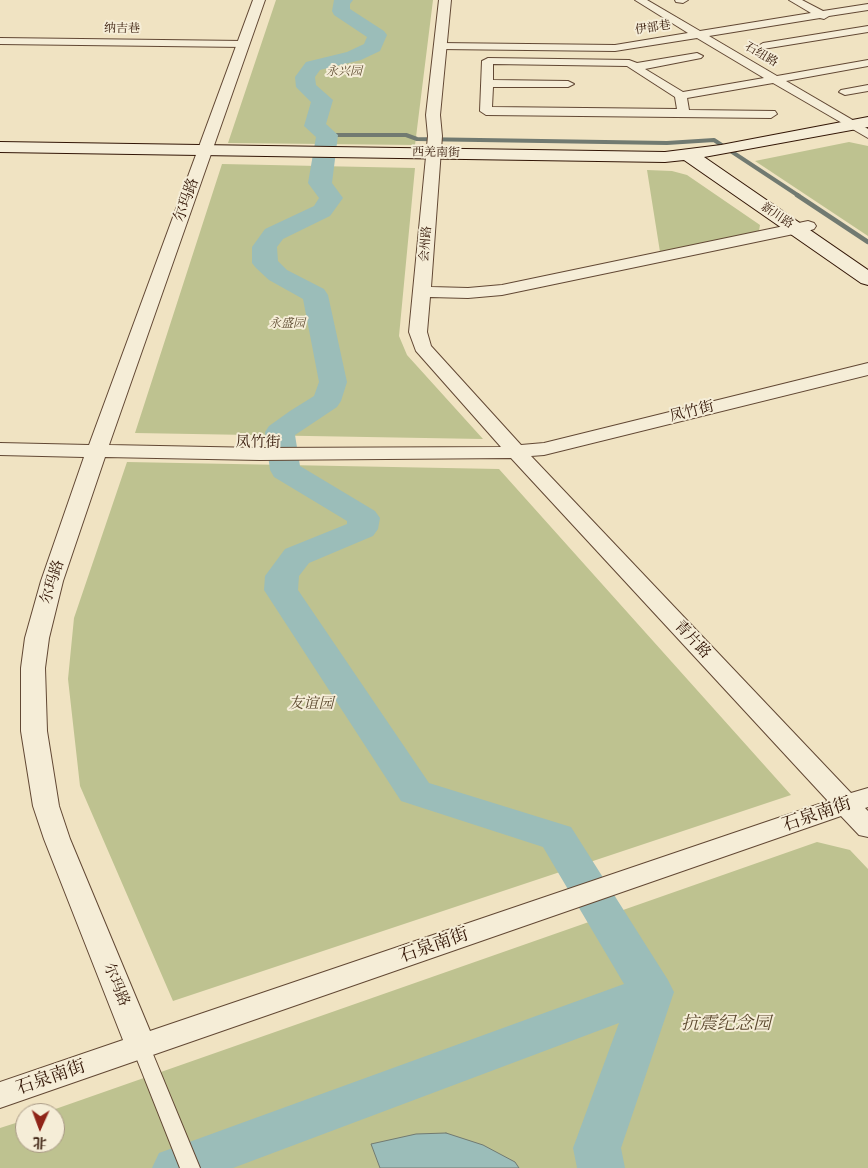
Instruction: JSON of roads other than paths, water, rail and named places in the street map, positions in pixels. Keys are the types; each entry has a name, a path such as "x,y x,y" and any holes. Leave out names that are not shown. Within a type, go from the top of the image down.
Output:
{"main road":[{"name":"西羌南街","path":"0,152 341,155 434,148 673,162 864,128"},
{"name":"西羌南街","path":"0,147 204,153"},
{"name":"新川路","path":"715,154 802,227 868,278"},
{"name":"新川路","path":"802,227 868,267"}],"street":[{"name":"尔玛路","path":"187,1160 57,839 46,806 34,731 33,668 37,638 52,581 259,0"},
{"name":"会州路","path":"445,0 433,115 434,148 418,332 422,347 516,452"},
{"name":"石纽路","path":"640,0 776,80 864,128"},
{"path":"794,0 868,39"},
{"name":"伊部巷","path":"440,46 615,48 868,7"},
{"path":"762,46 868,28"},
{"name":"纳吉巷","path":"0,41 243,44"},
{"path":"634,66 697,56"},
{"path":"771,114 486,111 488,61 629,63 681,96 868,63"},
{"path":"488,83 568,84"},
{"path":"845,92 868,88"},
{"path":"681,96 683,113"},
{"path":"422,292 468,293 502,290 802,227"},
{"name":"凤竹街","path":"0,449 99,446 346,449 489,454 516,452 544,449 868,369"},
{"name":"凤竹街","path":"0,439 99,446"},
{"name":"青片路","path":"516,452 857,801 868,828"},
{"name":"石泉南街","path":"0,1095 857,801"}],"water":[{"path":"446,1133 483,1145 515,1162 519,1168 380,1168 371,1144 416,1134"}],"waterway":[{"path":"344,0 341,3 341,11 377,35 373,47 354,56 313,66 305,77 306,87 322,100 315,126 327,135 320,183 331,198 322,211 274,234 264,247 265,263 278,275 315,295 333,382 327,401 300,417 280,432 285,470 364,518 362,529 297,556 282,576 281,590 415,792 557,837 652,992"},
{"path":"327,135 406,135 417,139 667,143 714,140 799,196"},
{"path":"797,195 868,242"},
{"path":"176,1168 652,992"},
{"path":"601,1168 597,1148 652,992"}],"park label":[{"name":"永兴园","path":"344,72"},
{"name":"永盛园","path":"287,324"},
{"name":"友谊园","path":"311,704"},
{"name":"抗震纪念园","path":"726,1025"}]}
